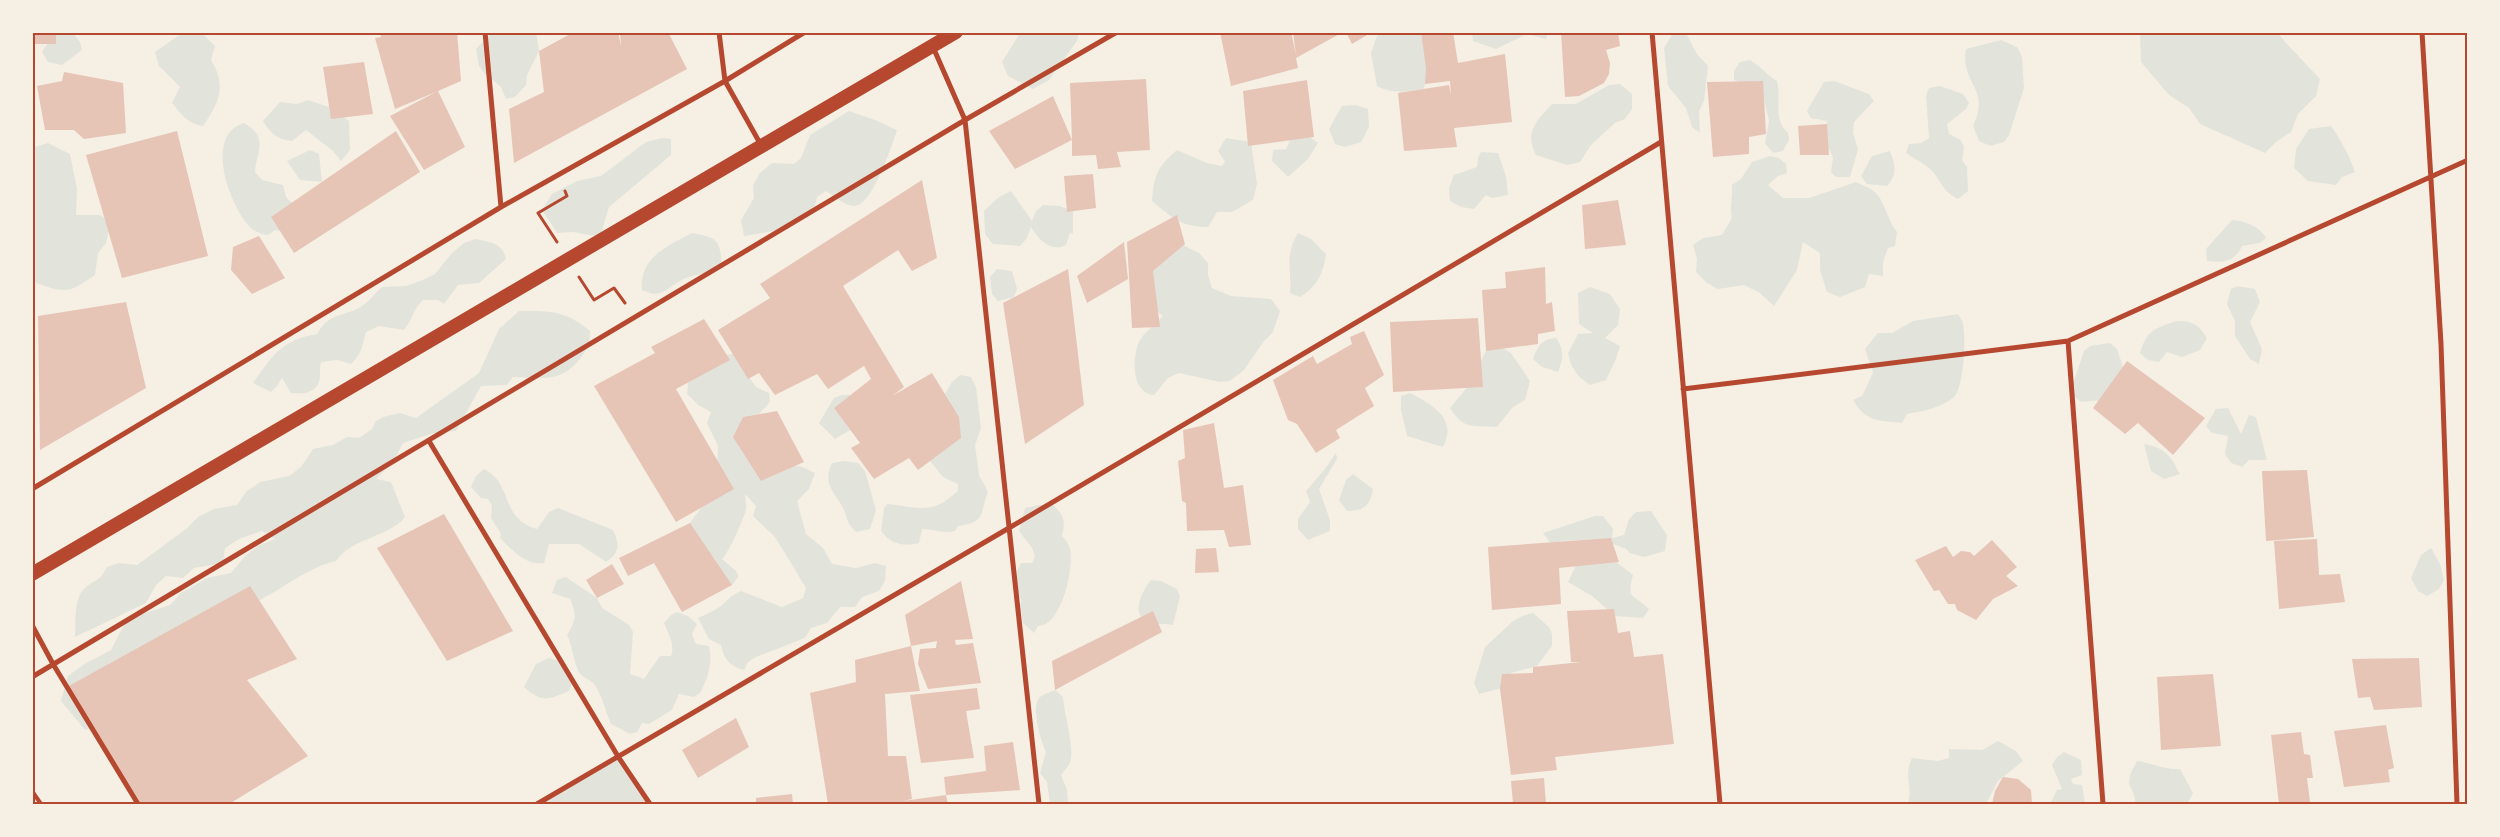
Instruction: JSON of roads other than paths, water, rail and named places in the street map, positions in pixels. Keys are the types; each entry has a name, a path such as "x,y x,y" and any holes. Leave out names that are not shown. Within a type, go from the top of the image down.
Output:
{"highway":[{"path":"32,574 956,32"}],"street":[{"path":"485,32 501,207"},
{"path":"719,32 725,81 762,146"},
{"path":"32,488 501,207 725,81 805,32"},
{"path":"32,677 965,120 1116,32"},
{"path":"1652,32 1720,804"},
{"path":"2422,32 2442,344 2457,804"},
{"path":"932,46 965,120 1039,804"},
{"path":"536,804 619,758 1661,142"},
{"path":"1683,389 2068,341 2468,160"},
{"path":"2068,341 2103,804"},
{"path":"429,441 619,758 650,804"},
{"path":"32,625 53,664 138,804"}],"lane":[{"path":"32,791 41,804"}]}
